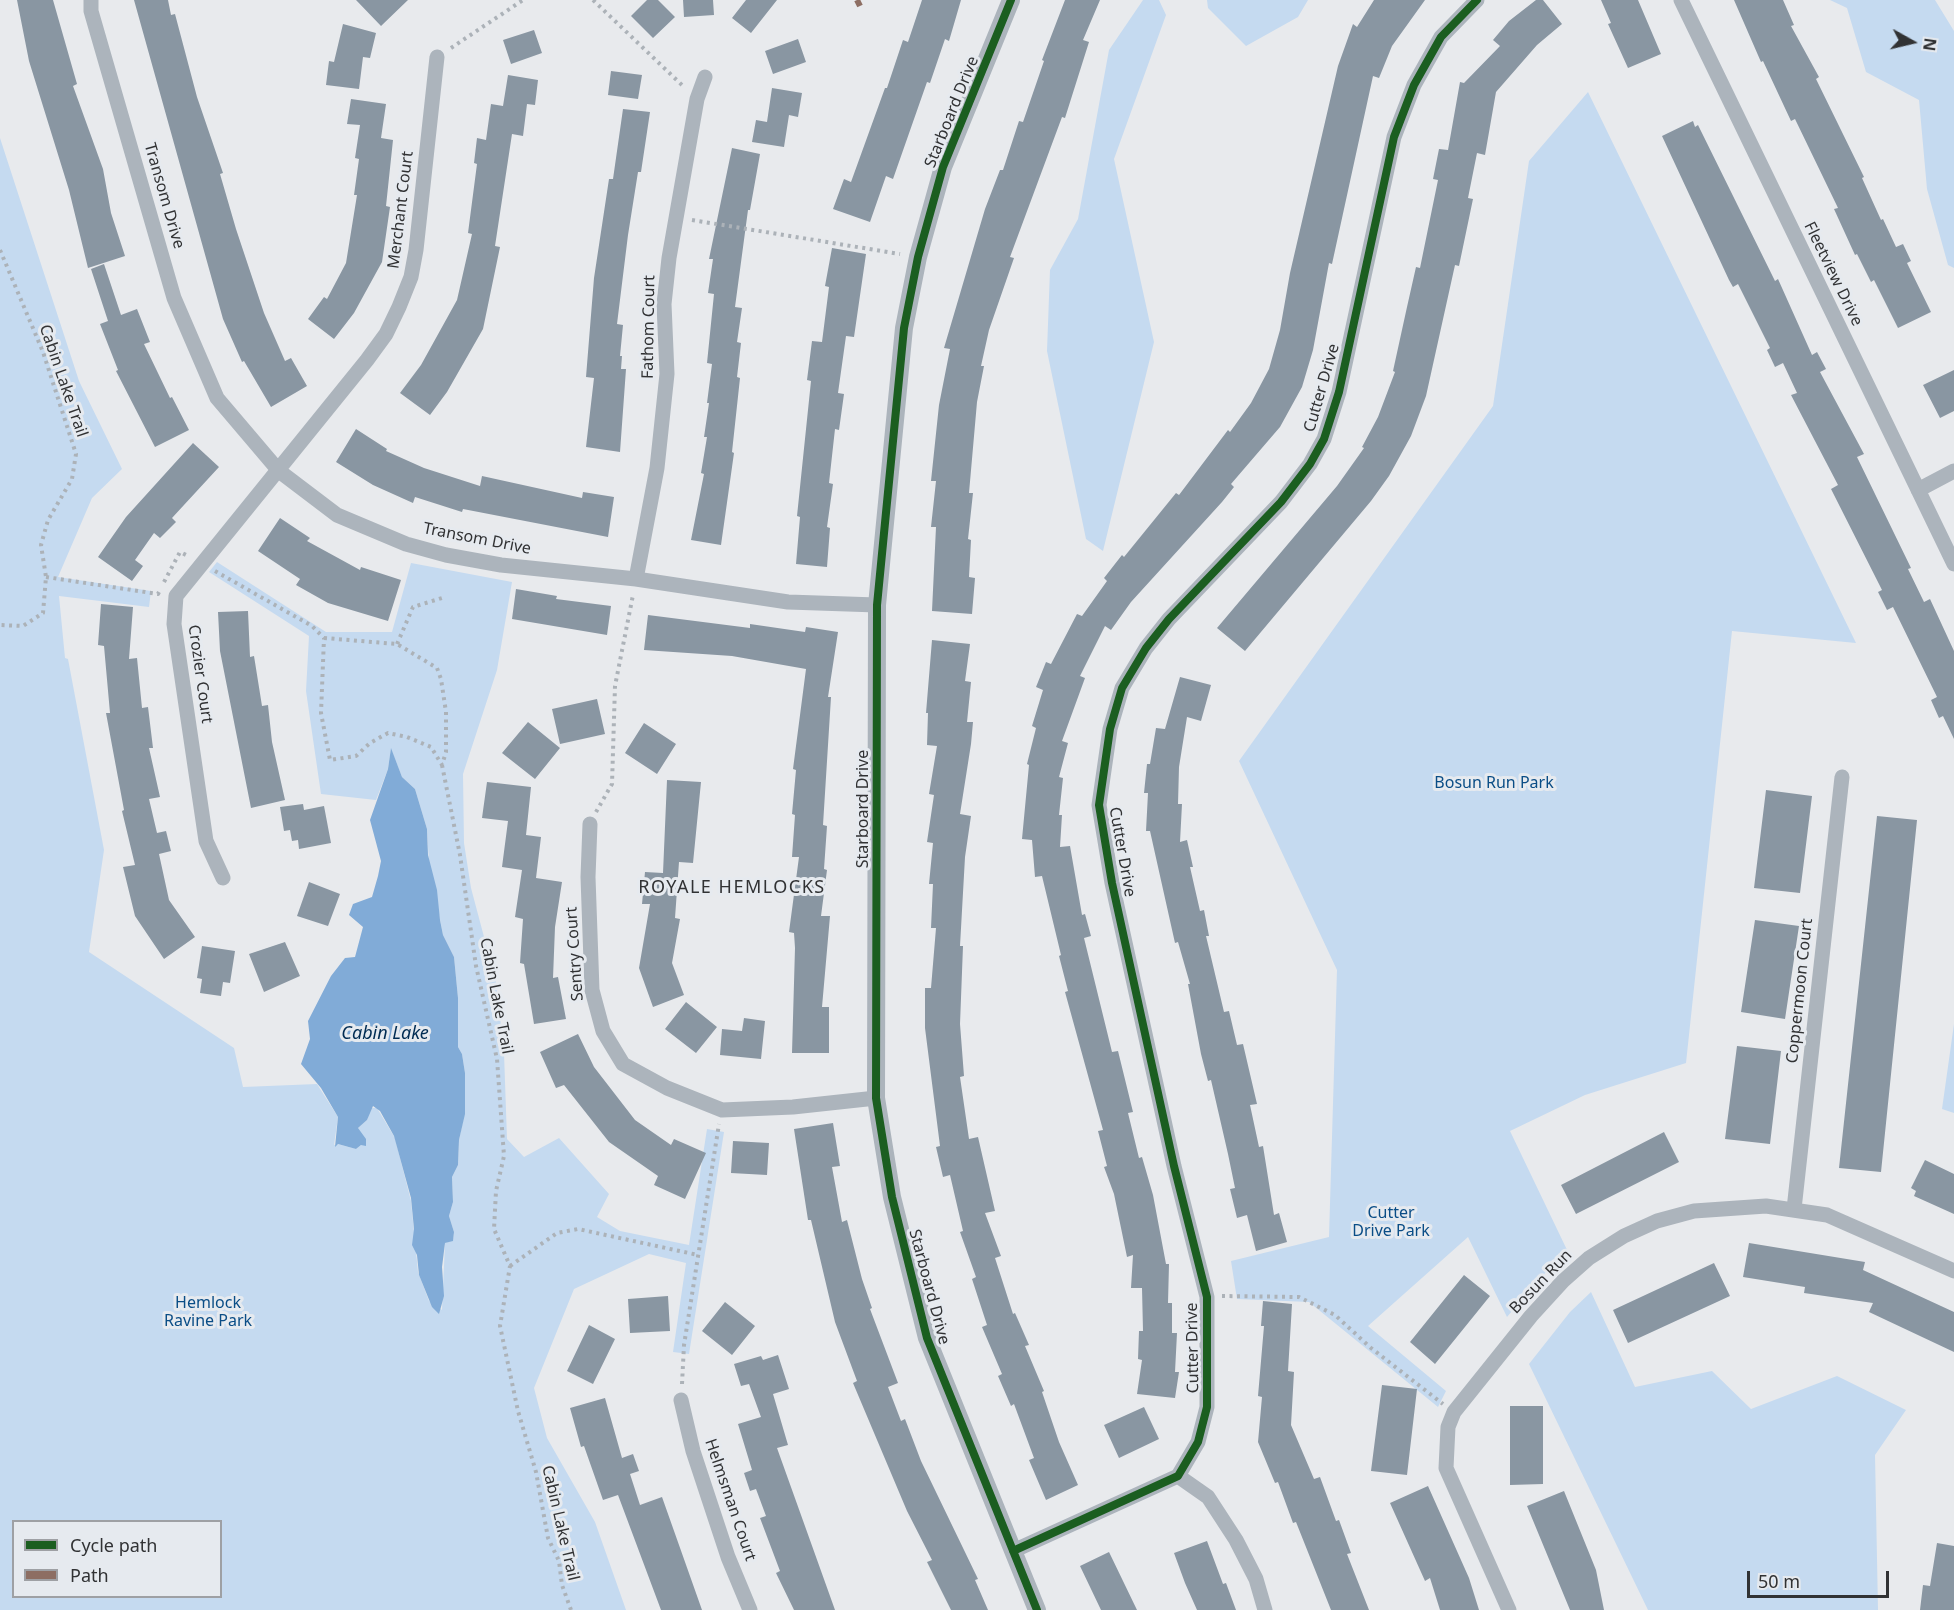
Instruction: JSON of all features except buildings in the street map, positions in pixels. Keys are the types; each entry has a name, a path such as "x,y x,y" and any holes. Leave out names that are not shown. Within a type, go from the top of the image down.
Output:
{"street":[{"name":"Transom Drive","path":"91,0 91,11 174,298 217,398 279,471 337,515 405,544 501,565 636,579 788,602 877,605"},
{"name":"Starboard Drive","path":"1011,0 943,167 918,257 904,328 877,605 876,1098 892,1197 927,1338 1037,1610"},
{"name":"Cutter Drive","path":"1178,1476 1198,1442 1207,1407 1207,1297 1174,1166 1112,883 1099,805 1110,729 1122,688 1146,648 1169,619 1281,502 1310,464 1323,439 1339,392 1394,137 1414,85 1442,37 1477,0"},
{"name":"Fleetview Drive","path":"1681,0 1954,564"},
{"name":"Merchant Court","path":"279,471 386,334 411,277 437,57"},
{"name":"Fathom Court","path":"636,579 657,468 667,374 664,304 676,218 697,99 705,77"},
{"name":"Crozier Court","path":"223,878 206,841 174,624 176,596 200,563 279,471"},
{"path":"1918,490 1954,471"},
{"name":"Coppermoon Court","path":"1794,1209 1842,777"},
{"name":"Sentry Court","path":"590,824 589,930 592,990 603,1031 623,1064 667,1088 722,1110 793,1107 876,1098"},
{"name":"Bosun Run","path":"1509,1610 1446,1468 1445,1445 1454,1412 1531,1316 1563,1281 1589,1258 1624,1236 1657,1221 1694,1211 1766,1206 1827,1215 1954,1272"},
{"name":"Helmsman Court","path":"681,1400 693,1451 728,1557 750,1610"},
{"path":"1013,1551 1178,1476 1208,1497 1256,1579 1265,1610"}],"path":[{"path":"437,57 523,0"},
{"path":"593,0 697,99"},
{"path":"676,218 918,257"},
{"path":"590,824 612,784 615,686 636,579"},
{"path":"397,644 413,607 442,598"},
{"path":"681,1400 684,1346 722,1110"},
{"path":"510,1266 558,1233 578,1229 698,1255"},
{"path":"1207,1297 1246,1294 1299,1297 1335,1315 1371,1348 1454,1412"}],"green space":[{"path":"1143,0 1159,0 1166,15 1114,159 1154,342 1103,551 1086,539 1047,351 1050,270 1078,219 1109,50"},
{"path":"1207,0 1308,0 1298,17 1246,46 1208,8"},
{"path":"1830,0 1935,0 1954,31 1954,268 1948,265 1927,189 1919,100 1866,72 1847,8"},
{"name":"Bosun Run Park","path":"1588,92 1856,643 1732,631 1686,1063 1585,1095 1510,1131 1568,1252 1539,1279 1507,1317 1468,1237 1368,1326 1446,1391 1438,1407 1309,1302 1237,1299 1231,1261 1329,1237 1337,970 1239,761 1493,406 1529,161"},
{"name":"Hemlock Ravine Park","path":"0,138 79,381 122,469 92,498 58,577 151,591 149,607 59,596 65,658 68,659 104,850 89,952 234,1048 243,1087 317,1084 338,1117 334,1145 356,1149 361,1145 358,1128 367,1120 370,1108 377,1108 395,1138 411,1201 418,1272 429,1301 442,1310 445,1243 453,1240 454,1232 449,1216 453,1202 452,1177 458,1165 459,1140 464,1116 465,1073 462,1054 458,1047 458,998 454,957 443,935 429,864 427,829 415,789 402,777 391,749 388,769 376,800 321,794 306,691 309,636 209,572 217,562 326,632 392,632 411,563 512,582 497,670 463,774 464,843 471,888 496,982 504,1053 507,1139 524,1157 559,1138 609,1194 597,1217 620,1231 689,1245 707,1129 724,1132 689,1354 673,1352 686,1263 649,1254 574,1289 534,1388 547,1438 595,1522 626,1610 0,1610"},
{"path":"1954,1024 1954,1113 1942,1109"},
{"path":"1591,1292 1635,1387 1712,1371 1751,1409 1837,1376 1906,1410 1875,1455 1878,1610 1648,1610 1529,1364 1570,1312"}],"water":[{"name":"Cabin Lake","path":"391,748 402,777 415,789 427,829 428,855 437,890 443,935 454,957 458,998 458,1047 462,1054 465,1073 465,1114 459,1140 458,1165 452,1177 453,1202 449,1216 454,1232 453,1241 445,1243 442,1267 444,1296 439,1314 432,1307 419,1275 417,1255 412,1245 414,1229 411,1198 394,1136 380,1111 373,1106 367,1120 358,1128 366,1139 366,1146 361,1145 356,1149 338,1144 335,1147 338,1117 321,1088 301,1064 310,1039 308,1021 331,976 345,958 355,957 363,927 349,915 353,904 372,897 378,876 381,861 370,820 388,769"}],"marked path":[{"path":"857,0 860,6"}],"cycle path":[{"path":"1011,0 943,167 918,257 904,328 877,605 876,1098 892,1197 927,1338 1037,1610"},
{"path":"1013,1551 1178,1476 1198,1442 1207,1407 1207,1297 1174,1166 1112,883 1099,805 1110,729 1122,688 1146,648 1169,619 1281,502 1310,464 1324,439 1339,392 1394,137 1414,85 1441,37 1477,0"}],"district":[{"name":"ROYALE HEMLOCKS","path":"732,888"}],"park label":[{"name":"Cutter Drive Park","path":"1391,1222"}]}
